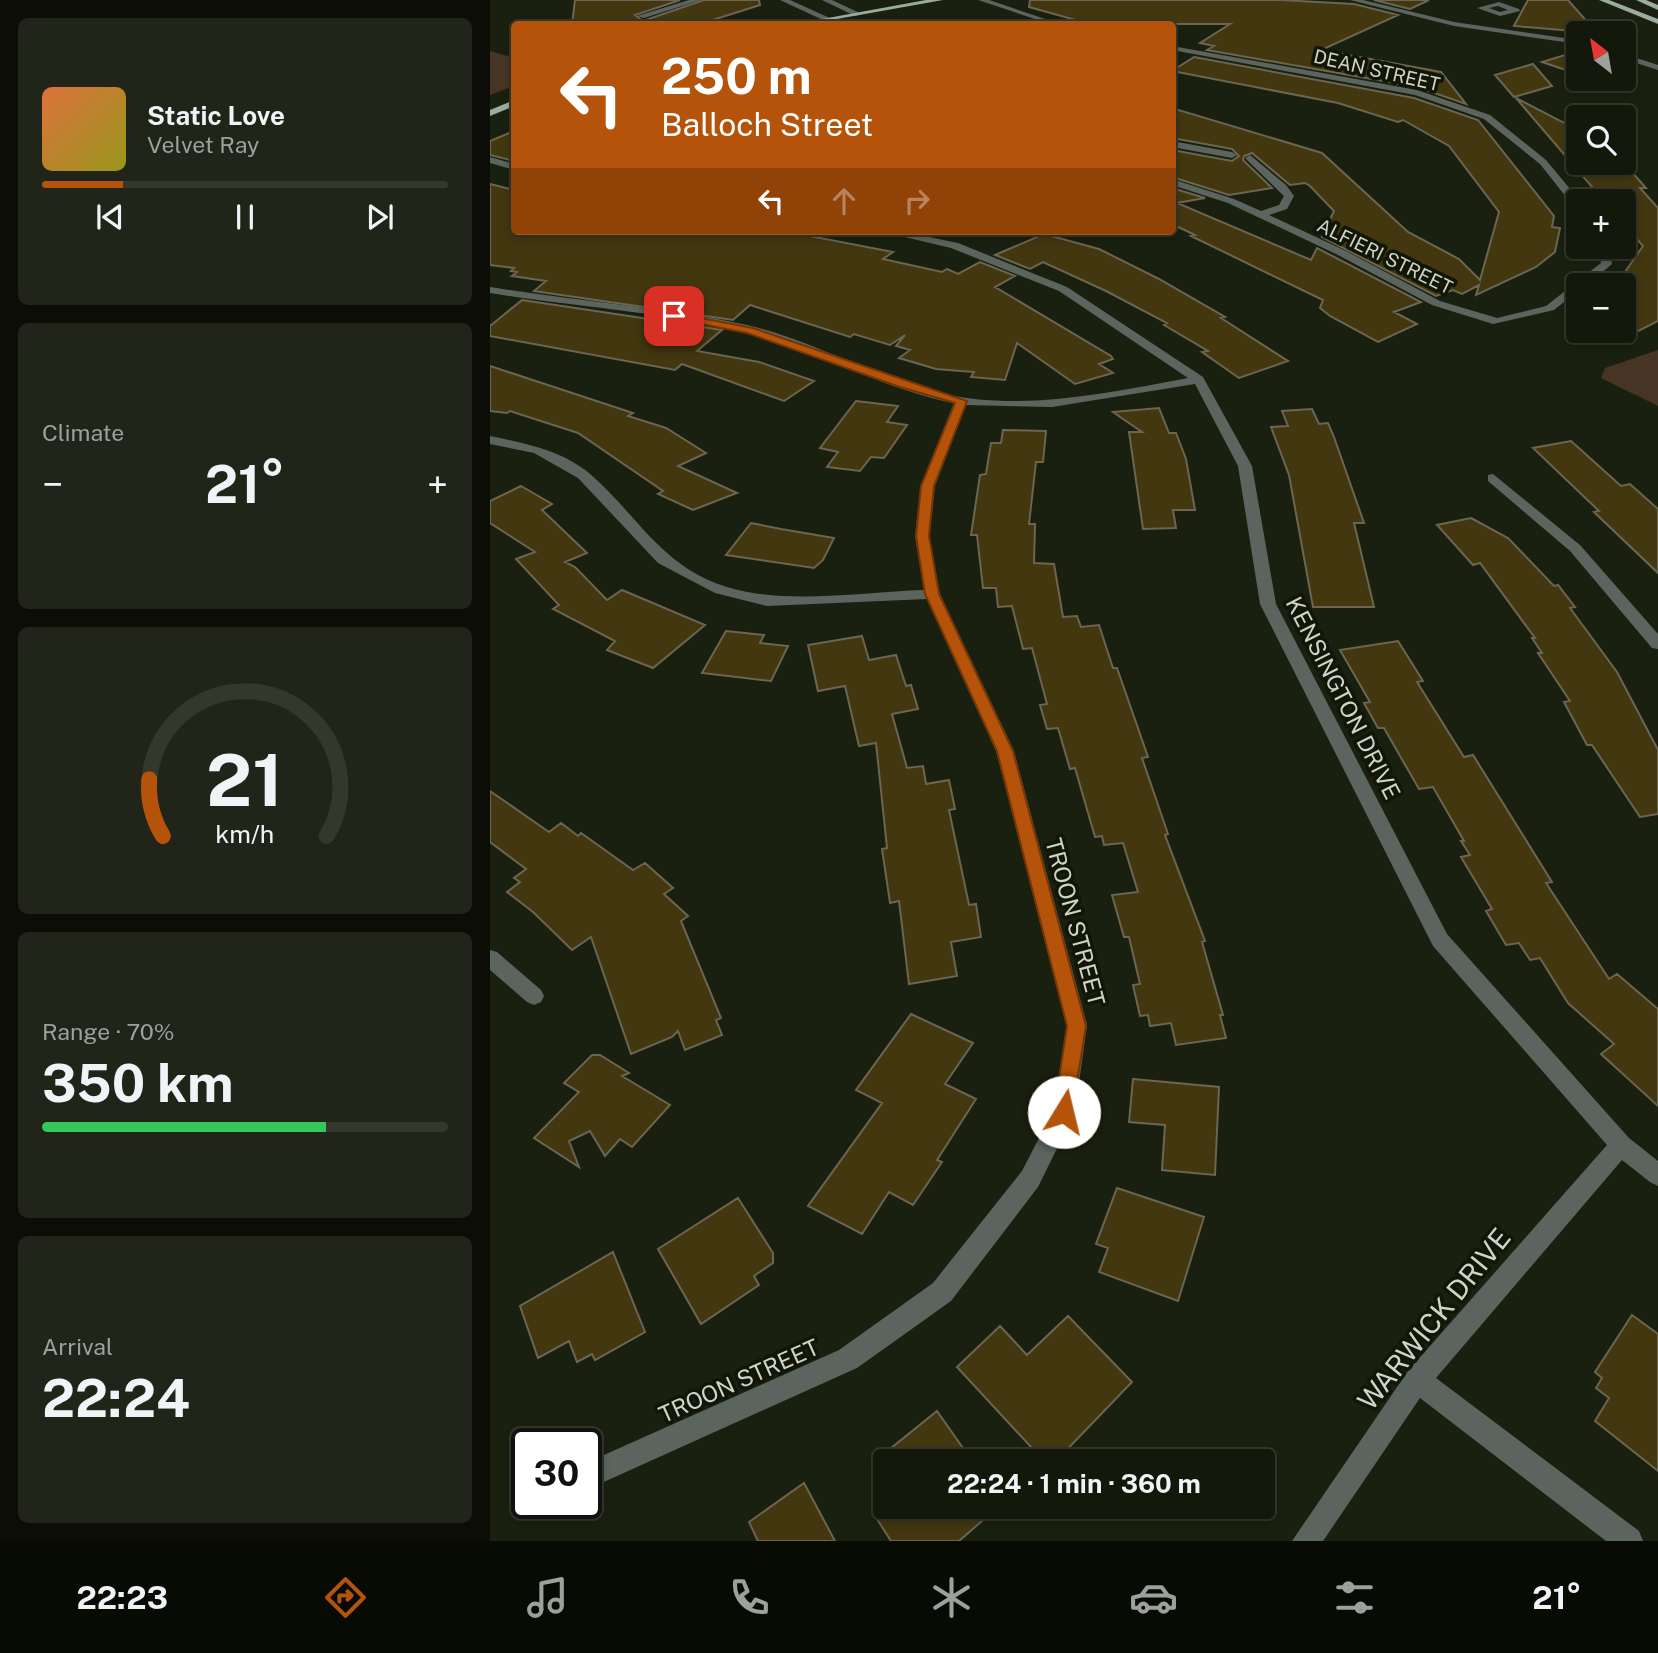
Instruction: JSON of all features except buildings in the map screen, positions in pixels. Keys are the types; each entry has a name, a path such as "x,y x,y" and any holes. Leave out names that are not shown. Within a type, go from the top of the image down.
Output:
{"main road":[{"path":"816,21 939,0"},
{"path":"1603,0 1658,22"},
{"path":"1640,0 1658,8"},
{"path":"490,113 511,104"}],"street":[{"path":"641,16 697,0"},
{"path":"784,0 807,7 828,19"},
{"path":"826,0 858,14"},
{"path":"982,0 1047,21"},
{"path":"1354,0 1435,20 1566,40"},
{"path":"1484,28 1494,13"},
{"name":"DEAN STREET","path":"1176,49 1417,93 1487,117 1543,162 1566,190"},
{"path":"1636,60 1658,68"},
{"path":"1176,145 1232,155"},
{"path":"1250,158 1283,187 1289,196 1283,207 1260,215"},
{"path":"490,160 511,166"},
{"name":"ALFIERI STREET","path":"1176,183 1231,201 1342,253 1436,303 1497,322 1550,308 1566,296"},
{"name":"KENSINGTON DRIVE","path":"904,235 954,245 1063,289 1199,380 1245,466 1268,604 1440,940 1622,1145 1658,1175"},
{"path":"1596,273 1607,264 1606,259"},
{"path":"490,290 568,303 649,311 750,330 961,401 1074,402 1199,380"},
{"name":"TROON STREET","path":"602,1470 848,1359 942,1292 1030,1179 1064,1112 1077,1026 1005,751 932,594 922,536 928,486 961,401"},
{"path":"490,440 538,450 583,475 663,560 720,590 767,601 932,594"},
{"path":"1493,478 1575,548 1658,644"},
{"path":"490,958 534,996"},
{"name":"WARWICK DRIVE","path":"1306,1541 1417,1380 1622,1145"},
{"path":"1417,1380 1629,1541"}],"shaded area":[{"path":"490,51 511,57 511,87 490,95"},
{"path":"1658,350 1658,406 1601,378 1605,368"}],"route":[{"path":"674,316 750,330 961,401 928,486 922,536 932,594 1005,751 1077,1026 1064,1112"}]}
